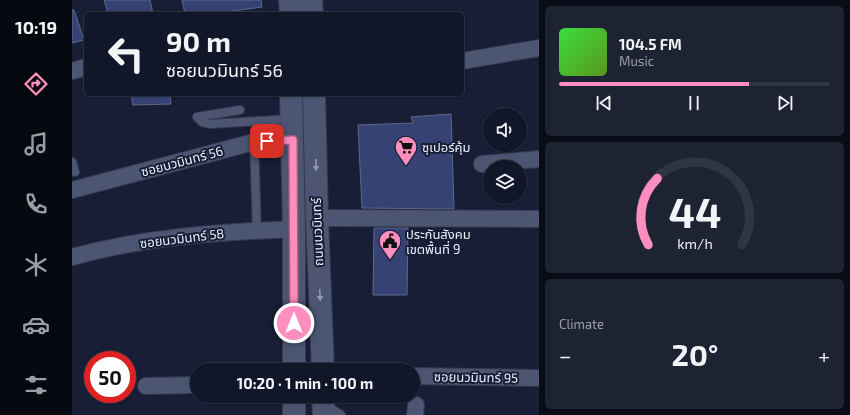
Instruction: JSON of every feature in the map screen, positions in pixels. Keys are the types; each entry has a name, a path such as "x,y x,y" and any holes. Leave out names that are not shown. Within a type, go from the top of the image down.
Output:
{"main road":[{"path":"290,0 291,12"},
{"path":"311,0 312,12"},
{"name":"ถนนนวมินทร์","path":"291,96 294,229 294,363"},
{"name":"ถนนนวมินทร์","path":"314,96 323,363"},
{"path":"294,403 294,415"}],"street":[{"path":"464,61 539,48"},
{"path":"72,71 84,68"},
{"name":"ซอยนวมินทร์ 56","path":"72,190 254,142 292,129"},
{"path":"482,164 539,159"},
{"path":"317,218 539,219"},
{"name":"ซอยนวมินทร์ 58","path":"72,256 103,248 196,235 294,229"},
{"name":"ซอยนวมินทร์ 95","path":"420,376 539,378"},
{"path":"146,386 190,385"}],"lane":[{"path":"240,110 197,117 202,122 209,124 292,129"},
{"path":"254,142 257,231"},
{"path":"72,162 75,172"}],"building":[{"path":"104,0 150,0 153,12 107,12"},
{"path":"182,0 261,0 262,7 226,12 185,12"},
{"path":"72,10 74,10 84,40 72,43"},
{"path":"131,96 170,96 171,104 133,105"},
{"name":"ซุเปอร์คุ้ม","path":"451,114 454,209 362,208 358,125 413,123 411,117"},
{"name":"ประกันสังคม เขตพื้นที่ 9","path":"374,228 408,228 407,295 373,295"}],"place":[{"name":"ซุเปอร์คุ้ม","path":"406,166"},
{"name":"ประกันสังคม เขตพื้นที่ 9","path":"390,260"}],"route":[{"path":"267,141 293,140 294,323"}]}
